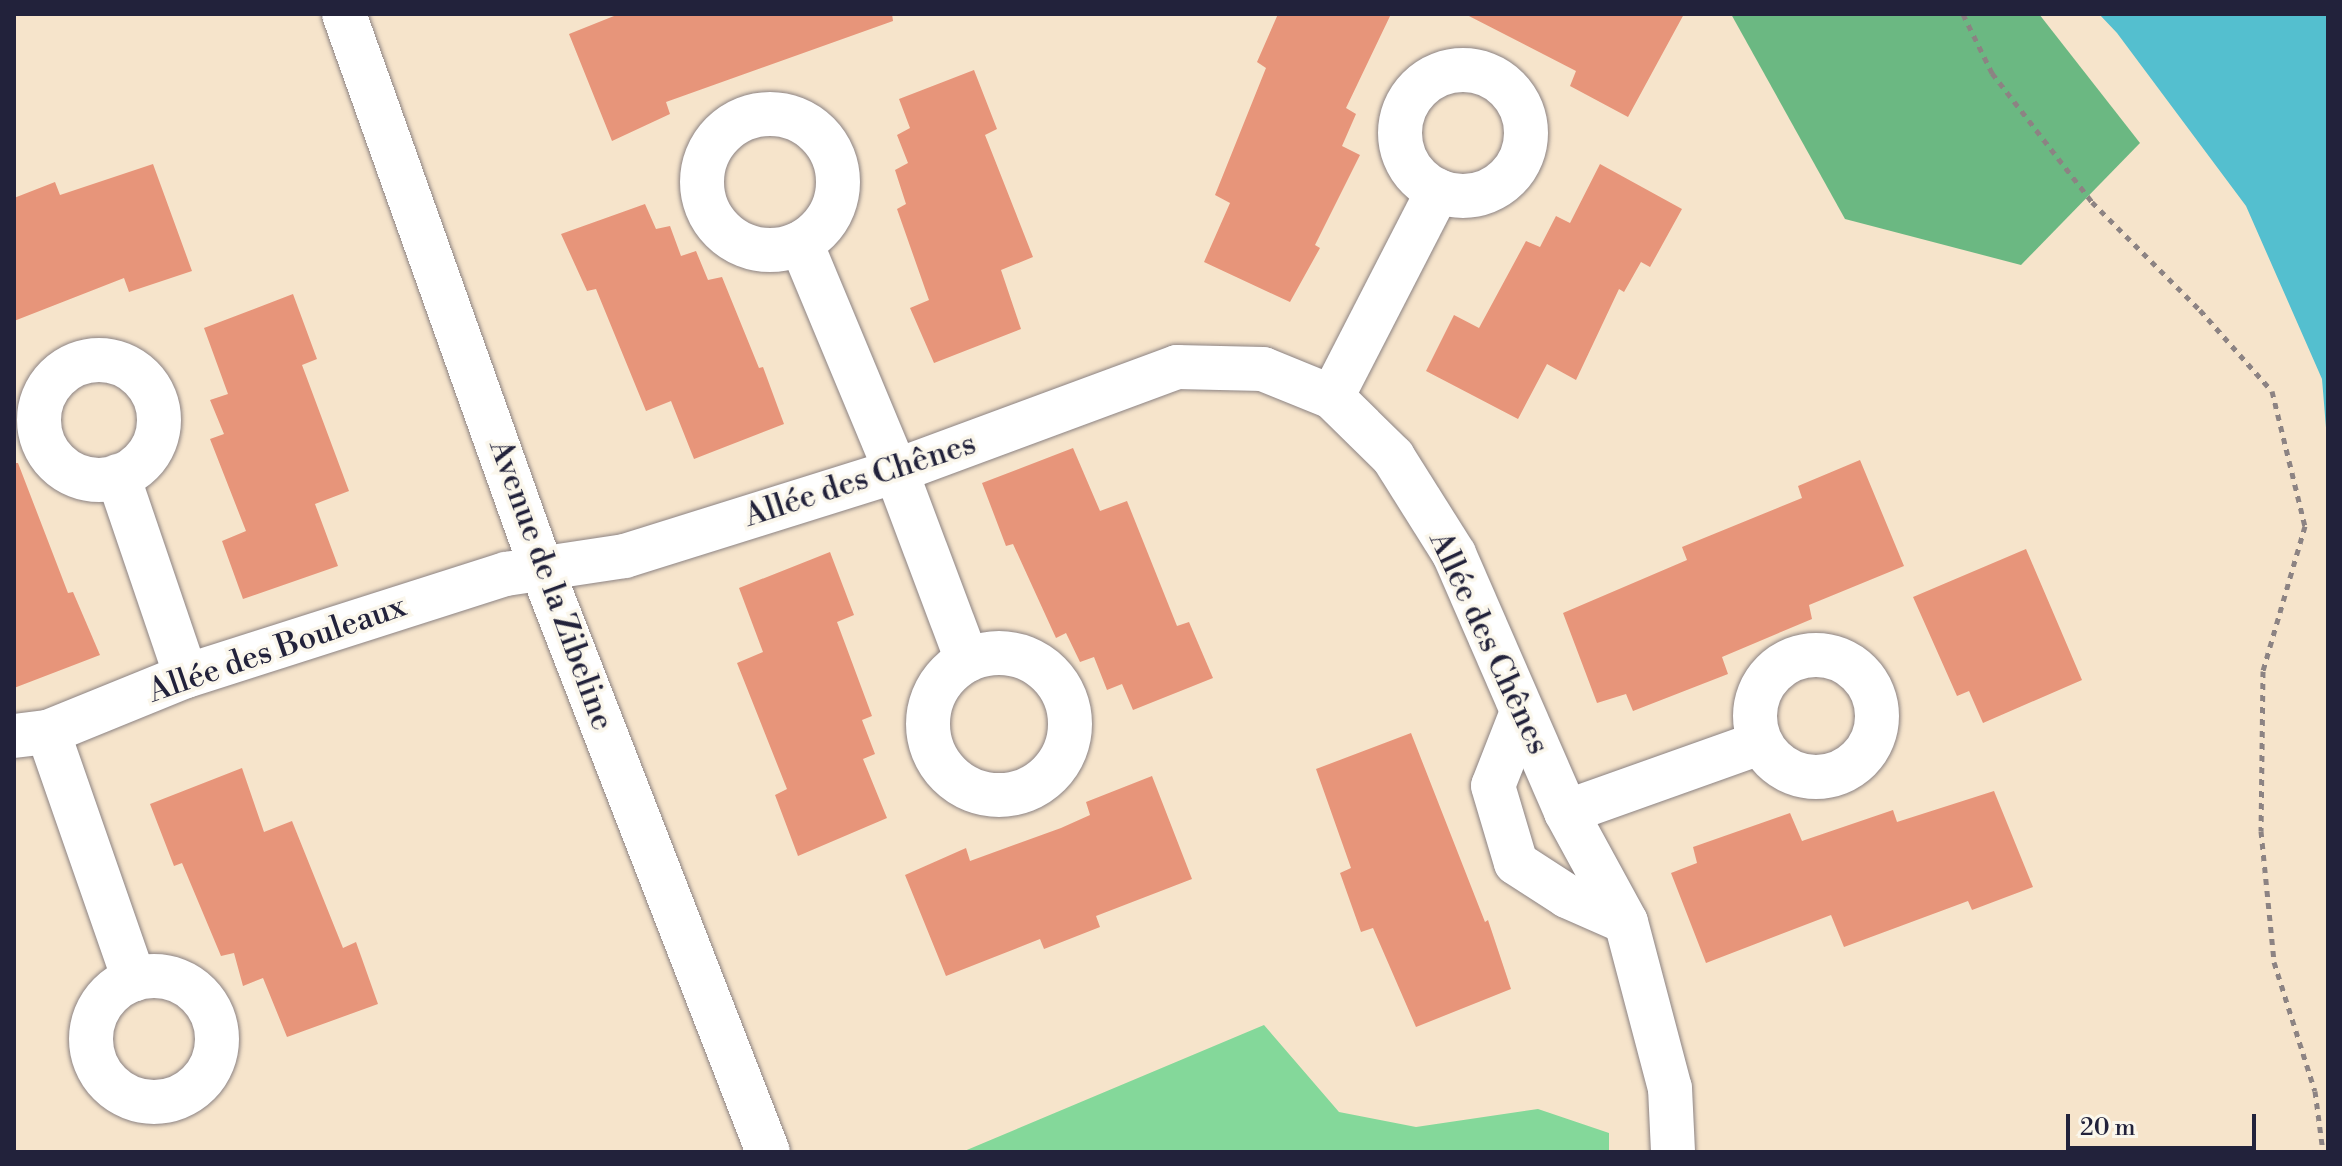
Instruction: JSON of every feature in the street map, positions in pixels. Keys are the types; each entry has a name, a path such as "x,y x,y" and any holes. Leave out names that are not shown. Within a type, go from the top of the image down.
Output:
{"street":[{"name":"Avenue de la Zibeline","path":"344,14 542,570 768,1152"},
{"path":"1332,397 1438,191"},
{"path":"801,243 896,471 967,660"},
{"name":"Allée des Chênes","path":"542,570 625,556 896,471 1177,367 1263,369 1332,397 1393,457 1454,554 1566,812 1626,922 1670,1088 1673,1152"},
{"path":"118,476 186,676"},
{"name":"Allée des Bouleaux","path":"31,734 186,676 506,574 542,570"},
{"path":"1522,712 1493,786 1516,863 1567,896 1626,922"},
{"path":"31,734 134,979"},
{"path":"1566,812 1760,743"}],"path":[{"path":"1963,14 1992,73 2092,202 2200,310 2272,391 2305,526 2263,671 2261,831 2274,962 2315,1091 2323,1152"}],"green space":[{"path":"1731,14 2039,14 2140,143 2021,265 1845,219"},
{"path":"1264,1025 1339,1112 1416,1127 1538,1109 1609,1133 1609,1152 962,1152"}],"water":[{"path":"2099,14 2328,14 2328,452 2322,379 2246,206 2117,33"}],"building":[{"path":"619,14 892,14 893,21 666,102 670,114 612,141 569,34"},
{"path":"1278,14 1391,14 1346,108 1356,114 1342,146 1360,155 1315,245 1320,248 1290,302 1204,262 1230,203 1215,195 1266,68 1257,62"},
{"path":"1465,14 1684,14 1628,117 1570,86 1576,71"},
{"path":"974,70 997,129 985,135 1033,257 1001,270 1021,329 934,363 910,308 929,300 897,209 906,204 895,170 908,163 897,135 910,128 899,99"},
{"path":"153,164 192,271 129,292 124,278 14,321 14,198 55,182 60,195"},
{"path":"1600,164 1682,209 1650,267 1641,262 1624,292 1619,289 1576,380 1547,364 1518,419 1426,371 1454,315 1479,328 1526,241 1540,247 1556,216 1570,223"},
{"path":"645,204 656,229 670,226 681,256 696,251 708,280 722,277 759,368 763,367 784,424 694,459 671,401 646,411 596,289 587,291 561,234"},
{"path":"293,294 317,359 302,365 349,491 315,504 338,566 243,599 222,541 246,531 210,439 224,434 210,400 228,394 204,328"},
{"path":"1073,448 1100,511 1127,501 1177,626 1189,622 1213,678 1133,710 1122,684 1107,690 1094,657 1080,662 1066,633 1056,638 1013,544 1006,546 982,483"},
{"path":"1860,460 1904,566 1809,605 1812,619 1722,657 1728,674 1633,711 1626,694 1597,703 1563,613 1687,560 1682,547 1802,498 1798,486"},
{"path":"14,463 18,463 68,593 73,592 100,655 14,688"},
{"path":"2026,549 2082,680 1983,723 1969,691 1957,696 1913,597"},
{"path":"830,552 854,615 837,622 872,716 862,720 875,754 863,759 887,818 798,856 775,795 787,789 737,663 763,652 739,588"},
{"path":"1411,733 1485,922 1488,920 1511,989 1416,1027 1373,928 1361,932 1340,873 1351,868 1316,769"},
{"path":"242,768 264,832 292,821 343,948 356,942 378,1004 287,1037 263,978 243,986 234,953 221,956 182,863 174,866 150,804"},
{"path":"1152,776 1192,879 1096,916 1100,927 1044,949 1040,939 946,976 905,875 966,848 970,861 1061,828 1090,815 1086,802"},
{"path":"1994,791 2033,887 1972,910 1968,901 1844,947 1831,915 1706,963 1671,873 1697,863 1693,847 1790,813 1802,841 1893,810 1897,822"}]}
